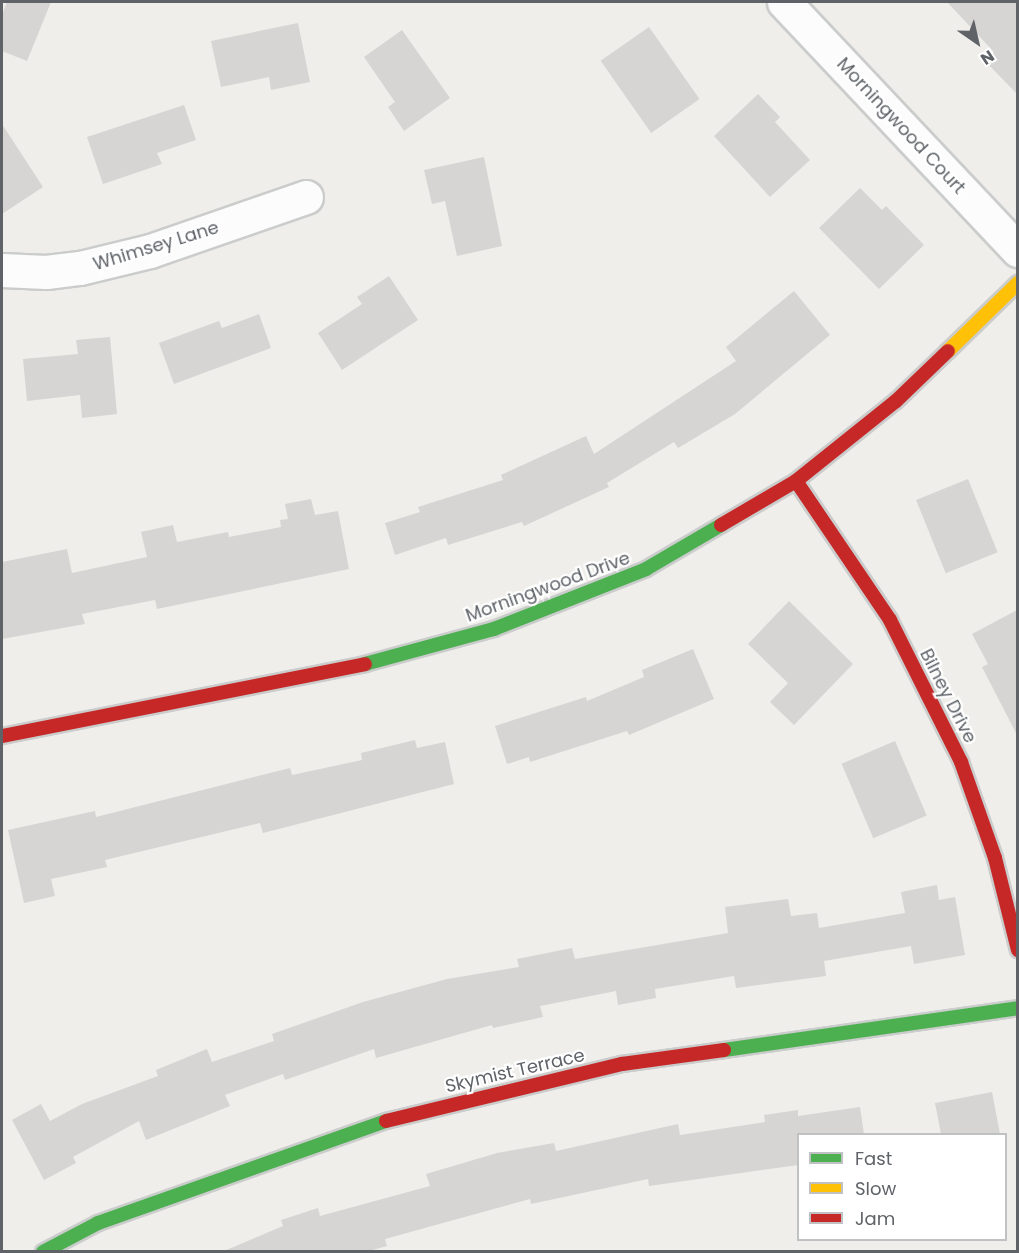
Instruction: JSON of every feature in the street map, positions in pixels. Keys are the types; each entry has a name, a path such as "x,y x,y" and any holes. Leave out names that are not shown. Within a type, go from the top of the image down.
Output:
{"street":[{"name":"Morningwood Court","path":"784,2 1017,250"},
{"name":"Whimsey Lane","path":"2,270 46,272 80,268 150,250 306,197"},
{"name":"Morningwood Drive","path":"2,736 374,662 494,629 646,569 796,481 896,401 1017,283"},
{"name":"Bilney Drive","path":"796,481 890,620 961,762 995,858 1017,950"},
{"name":"Skymist Terrace","path":"43,1251 98,1223 397,1117 622,1064 1017,1008"}],"building":[{"path":"7,2 51,2 27,61 2,51 2,15"},
{"path":"947,2 1017,2 1017,94 985,61 994,52"},
{"path":"298,23 310,82 271,90 269,77 221,87 211,41"},
{"path":"649,27 699,99 651,133 601,61"},
{"path":"402,30 450,98 404,131 388,107 395,102 364,57"},
{"path":"758,94 780,117 775,122 810,160 770,197 714,136"},
{"path":"184,105 196,140 157,153 162,164 103,184 87,137"},
{"path":"2,124 43,187 2,214"},
{"path":"484,157 502,246 457,256 445,201 432,204 424,170"},
{"path":"860,188 882,210 886,206 924,245 879,289 819,228"},
{"path":"389,276 418,320 342,370 318,333 362,304 357,297"},
{"path":"794,291 830,335 735,414 678,448 674,442 607,483 609,487 524,526 522,522 448,545 446,538 395,555 385,523 420,512 418,507 503,480 501,475 586,436 594,454 736,361 726,347"},
{"path":"259,314 271,348 174,384 159,343 219,321 222,328"},
{"path":"110,337 117,414 82,418 80,395 27,401 23,359 78,354 76,340"},
{"path":"968,479 998,552 946,573 916,500"},
{"path":"311,499 315,515 338,511 349,569 157,609 155,600 82,614 85,624 2,639 2,562 67,549 72,573 147,557 141,532 173,525 177,542 228,532 229,537 281,527 280,520 288,519 285,504"},
{"path":"789,601 853,664 794,725 770,702 788,683 748,644"},
{"path":"1017,610 1017,735 982,667 988,664 972,634"},
{"path":"693,649 714,699 629,735 627,731 530,762 529,757 507,764 495,726 586,697 587,701 644,677 642,670"},
{"path":"415,740 417,748 445,742 454,784 263,833 260,823 105,860 107,867 51,879 55,896 24,903 8,830 95,811 96,817 290,768 292,775 362,760 361,753"},
{"path":"895,741 927,816 873,838 842,764"},
{"path":"937,885 939,900 955,897 965,955 914,964 911,946 824,961 826,976 736,988 734,976 655,989 656,998 618,1005 616,991 540,1006 543,1017 493,1028 492,1025 376,1058 374,1049 285,1080 283,1074 225,1095 230,1106 146,1140 139,1121 73,1157 76,1163 44,1180 12,1120 41,1104 50,1121 82,1104 158,1076 156,1070 207,1049 212,1062 274,1041 272,1034 363,1002 447,979 519,967 517,959 572,948 575,959 728,933 725,907 788,899 791,916 817,913 819,928 905,913 901,892"},
{"path":"992,1092 1000,1133 941,1133 935,1103"},
{"path":"860,1107 864,1133 797,1133 797,1165 649,1186 648,1179 531,1204 530,1199 385,1239 387,1246 369,1251 224,1251 283,1226 281,1220 318,1208 320,1216 430,1186 426,1174 497,1153 554,1143 556,1151 678,1124 680,1135 765,1122 764,1115 798,1110 798,1116"}],"traffic: fast":[{"path":"365,664 494,629 646,569 721,525"},
{"path":"724,1050 1018,1008"},
{"path":"43,1252 98,1223 386,1121"}],"traffic: slow":[{"path":"948,351 1018,283"}],"traffic: jam":[{"path":"721,525 796,481 896,401 948,351"},
{"path":"796,481 890,620 961,762 995,858 1018,950"},
{"path":"2,736 365,664"},
{"path":"386,1121 622,1064 724,1050"}]}
